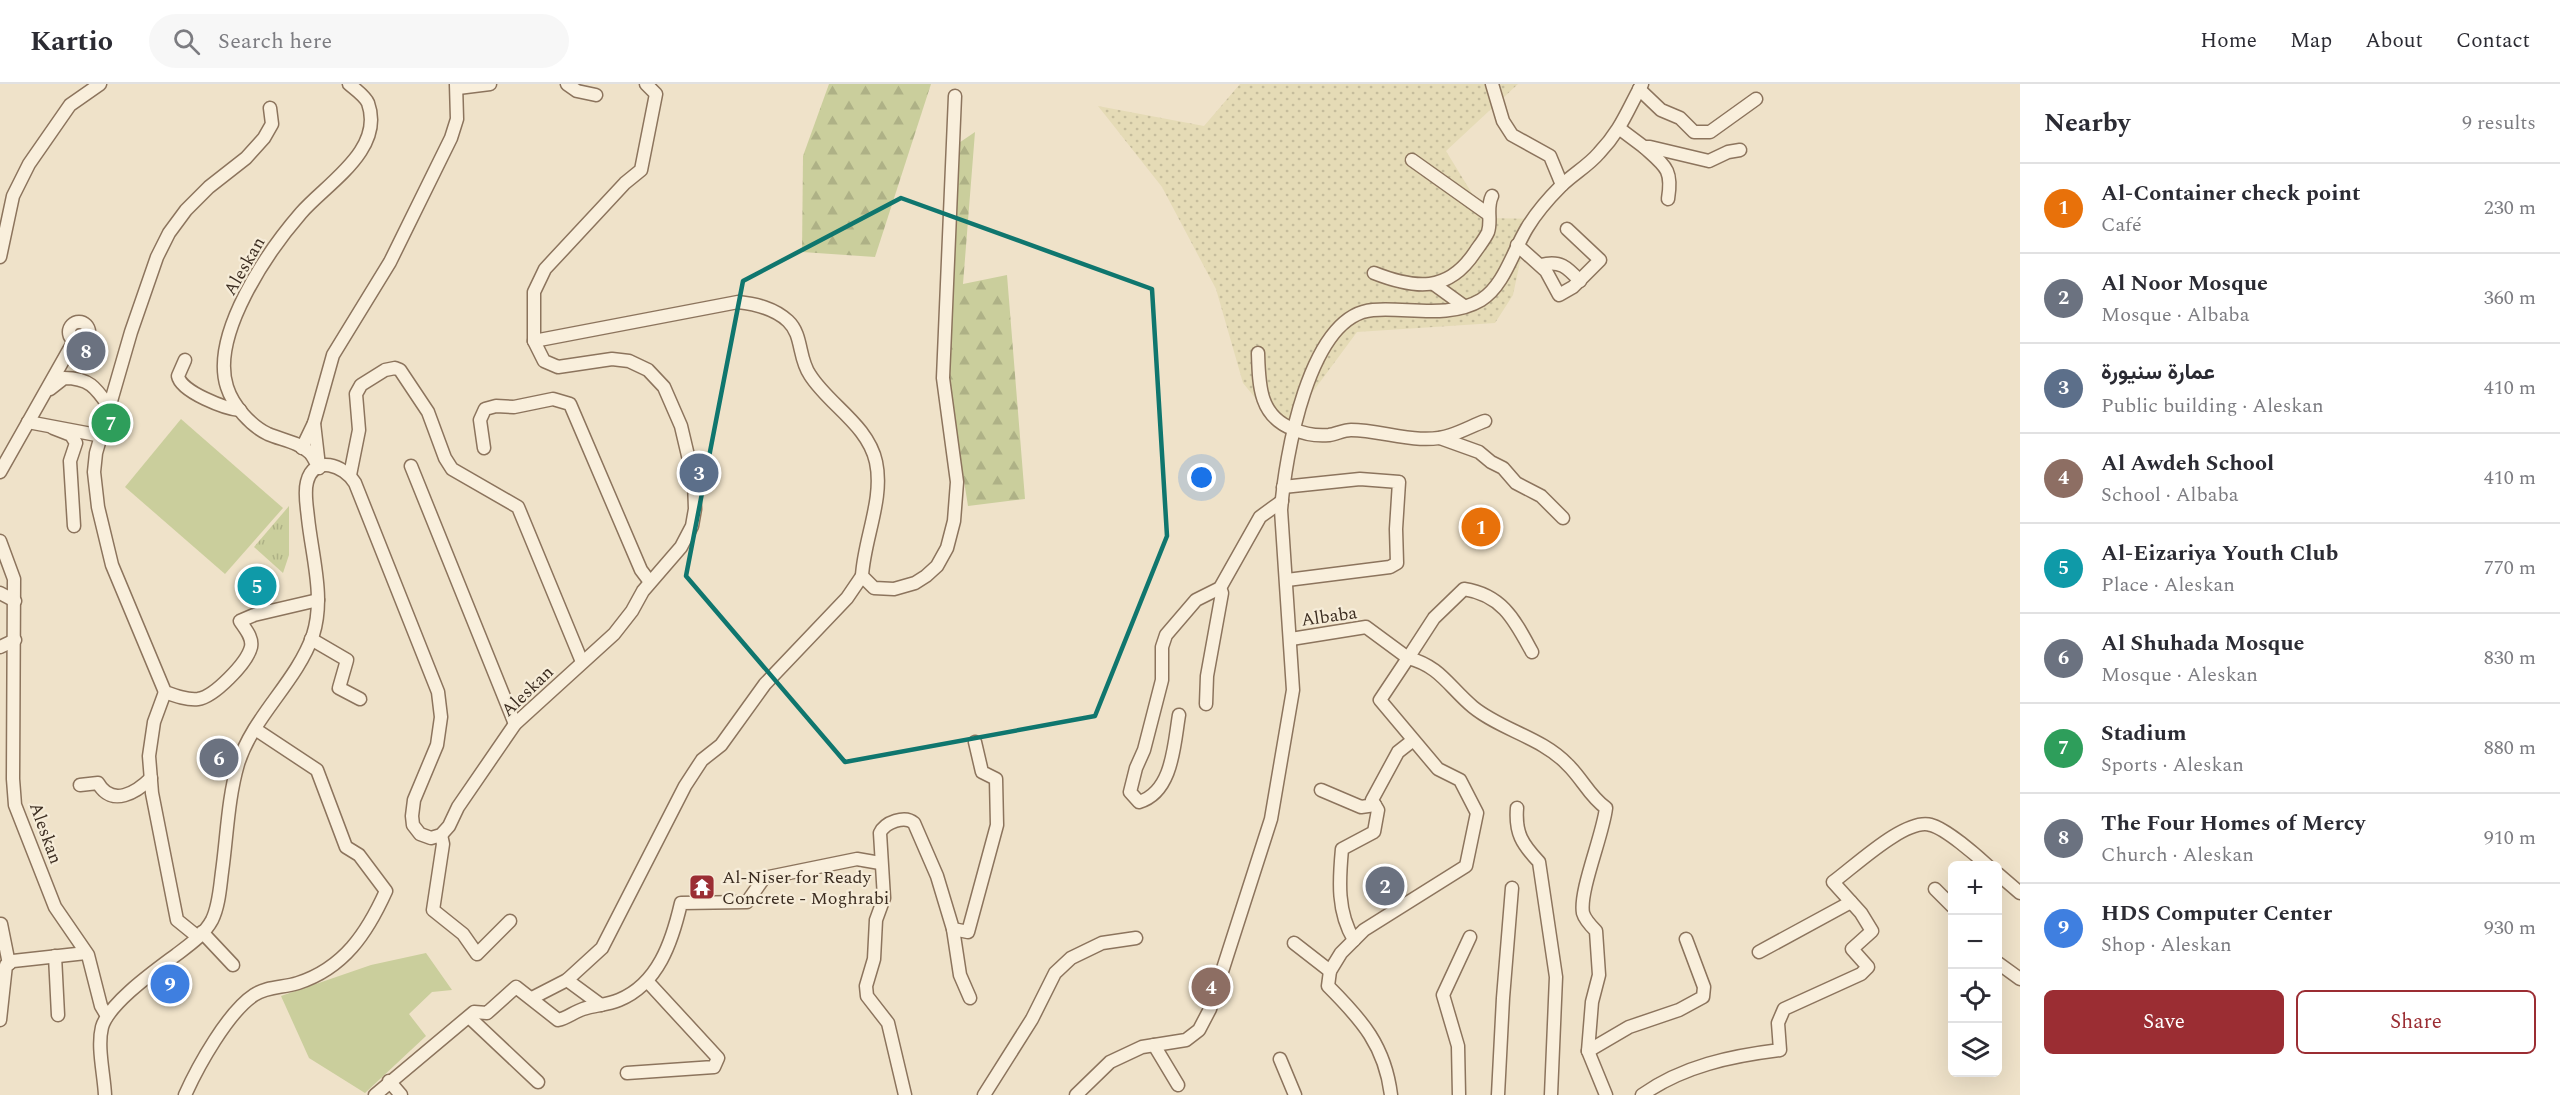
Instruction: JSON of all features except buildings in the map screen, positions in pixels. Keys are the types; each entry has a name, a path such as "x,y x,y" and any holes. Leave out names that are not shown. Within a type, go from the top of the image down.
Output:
{"street":[{"path":"0,257 13,196 29,164 70,105 100,84"},
{"name":"Aleskan","path":"314,471 310,452 267,434 249,421 240,410 227,389 225,378 228,341 246,290 286,231 358,154 371,123 368,102 349,84"},
{"path":"302,448 314,423 333,355 390,262 451,138 457,118 457,86 490,84"},
{"path":"567,84 577,91 596,96"},
{"path":"532,998 567,980 602,948 685,786 702,760 721,745 765,684 847,598 862,576 874,512 878,478 876,461 869,445 850,418 829,400 809,374 799,351 798,334 788,321 771,309 738,302 534,341 534,292 545,269 617,191 641,170 656,94 646,84"},
{"path":"1491,84 1503,121 1512,135 1550,156 1562,184"},
{"path":"1291,639 1283,487 1311,369 1327,343 1355,316 1371,310 1425,311 1464,306 1480,301 1495,288 1533,219 1562,184 1598,156 1620,129 1640,86 1661,110 1680,118 1694,132 1710,132 1756,99"},
{"path":"862,576 874,588 894,589 921,579 937,566 947,548 954,521 957,482 943,378 955,96"},
{"path":"233,965 200,935 177,920 150,778 149,756 154,722 165,692 112,565 104,536 94,472 121,364 148,280 169,232 186,210 209,187 246,158 264,138 272,124 270,108"},
{"path":"1620,129 1644,147 1668,170 1671,180 1668,199"},
{"path":"1644,147 1708,161 1728,152 1740,150"},
{"path":"1412,160 1488,214"},
{"path":"1374,273 1410,284 1435,285 1462,269 1488,233 1487,206 1491,196"},
{"path":"1517,245 1541,265 1559,295 1580,281 1600,260 1593,250 1567,229"},
{"path":"1541,265 1554,261 1563,264 1580,281"},
{"path":"1435,285 1464,306"},
{"path":"0,472 74,341"},
{"name":"Aleskan","path":"441,835 515,724 614,634 650,582 681,547 692,526 695,509 694,482 681,426 664,387 648,370 629,360 612,359 558,367 544,361 534,341"},
{"path":"1258,353 1259,384 1269,414 1280,424 1304,434 1329,435 1349,430 1438,437 1451,435 1485,421"},
{"path":"184,360 178,376 184,385 227,409 240,410"},
{"path":"350,475 359,430 356,394 361,385 385,370 395,368 400,370 428,412 445,458 452,469 518,507 582,662"},
{"path":"44,394 64,378 84,380 91,384 110,408"},
{"path":"484,448 480,420 485,409 496,406 514,407 553,399 570,405 640,570 650,582"},
{"path":"28,422 102,436"},
{"path":"105,1095 102,1028 108,1016 148,978 200,935 213,919 220,892 237,766 245,744 302,662 311,639 316,622 318,600 306,483 314,471 317,431 314,423"},
{"path":"53,428 71,435 76,442 70,461 74,526"},
{"path":"1438,437 1479,452 1503,468 1516,483 1541,496 1563,518"},
{"path":"314,471 333,465 345,469 350,475 438,692 441,717 437,745 414,800 412,816 413,825 420,834 431,838 441,835 443,844 434,910 463,934 477,954 510,921"},
{"path":"411,466 515,724"},
{"path":"1283,487 1360,479 1399,482 1395,529 1397,563 1390,567 1287,580"},
{"path":"1179,715 1171,764 1158,788 1148,799 1139,802 1130,792 1131,783 1144,750 1162,680 1162,647 1166,635 1196,600 1220,588 1260,517 1282,501"},
{"name":"Aleskan","path":"0,541 14,579 13,779 15,805 55,907 86,953 96,979 101,1006 108,1016"},
{"path":"1206,704 1207,676 1222,593 1220,588"},
{"path":"1390,1095 1388,1074 1378,1045 1350,1007 1328,986 1330,971 1341,953 1364,930 1466,866 1477,813 1460,780 1438,770 1380,700 1434,618 1464,589 1483,592 1497,602 1512,616 1532,652"},
{"path":"0,593 15,601"},
{"path":"165,692 181,698 200,699 222,684 244,663 250,647 250,636 240,621 254,615 318,600"},
{"name":"Albaba","path":"1076,1095 1110,1062 1142,1047 1186,1040 1199,1030 1210,1009 1271,819 1293,690 1291,639 1366,627 1408,657 1427,663 1475,708 1535,740 1567,763 1593,799 1606,808 1605,822 1587,882 1583,912 1596,932 1599,975 1592,1002 1588,1051"},
{"path":"311,639 347,660 339,688 360,699"},
{"path":"0,646 15,640"},
{"path":"185,1095 229,1018 243,1004 269,988 300,983 340,961 351,952 370,925 386,891 359,855 346,847 317,770 255,729"},
{"path":"1354,940 1344,923 1339,880 1342,849 1374,832 1378,810 1372,801 1398,752 1412,741"},
{"path":"953,930 968,932 997,825 996,779 982,772 975,742"},
{"path":"80,785 98,783 108,793 127,796 139,790 150,778"},
{"path":"1321,790 1361,807 1375,805"},
{"path":"1517,808 1516,828 1527,850 1539,862 1556,977 1551,1095"},
{"path":"905,1095 888,1023 867,996 866,986 874,959 876,920 884,898 880,863 880,833 883,826 910,820 937,876 953,930 960,975 970,998"},
{"path":"1642,1095 1688,1070 1726,1058 1780,1050 1778,1023 1784,1009 1861,974 1868,967 1852,949 1872,931 1833,882 1895,836 1920,823 1933,825 1981,861"},
{"path":"375,1095 474,1012 487,1012 516,987 558,1020 585,1008 622,999 648,982 675,932 681,903 747,902 764,878 856,859 880,863"},
{"path":"2002,877 2020,893"},
{"path":"1498,1095 1512,888"},
{"path":"1935,889 1948,901"},
{"path":"1759,952 1851,902"},
{"path":"2,924 9,964"},
{"path":"984,1095 1032,1019 1055,973 1071,958 1102,943 1136,938"},
{"path":"1459,1095 1458,1046 1443,995 1456,963 1470,938"},
{"path":"1606,1095 1588,1051 1629,1027 1679,1010 1703,997 1704,987 1686,939"},
{"path":"1294,943 1314,962 1330,971"},
{"path":"0,1020 6,965 13,961 86,953"},
{"path":"55,956 58,1015"},
{"path":"2002,966 2020,979"},
{"path":"567,980 601,1005"},
{"path":"627,1073 714,1066 718,1058 648,982"},
{"path":"469,1017 538,1082"},
{"path":"1155,1045 1178,1085"},
{"path":"1280,1059 1295,1095"},
{"path":"390,1081 401,1095"}],"highlighted area":[{"path":"901,198 1152,289 1167,536 1095,716 845,762 686,576 743,281"}],"shaded area":[{"path":"1240,84 1518,84 1446,151 1487,218 1533,219 1527,229 1513,295 1495,323 1357,332 1283,432 1243,383 1216,289 1162,187 1098,106 1204,126"}],"green space":[{"path":"829,84 931,84 875,257 802,252 803,156"},
{"path":"975,132 963,284 1007,275 1025,499 968,506 941,337 950,149"},
{"path":"181,419 283,508 225,574 125,487"},
{"path":"289,506 289,555 283,573 254,547"},
{"path":"426,953 452,990 432,992 409,1014 426,1036 365,1093 309,1058 281,996 371,965"}],"place":[{"name":"The Four Homes of Mercy","path":"86,351"},
{"name":"Stadium","path":"111,423"},
{"name":"عمارة سنيورة","path":"699,473"},
{"name":"Al-Container check point","path":"1481,527"},
{"name":"Al-Eizariya Youth Club","path":"257,586"},
{"name":"Al Shuhada Mosque","path":"219,758"},
{"name":"Al Noor Mosque","path":"1385,886"},
{"name":"Al-Niser for Ready Concrete - Moghrabi","path":"702,887"},
{"name":"HDS Computer Center","path":"170,984"},
{"name":"Al Awdeh School","path":"1211,987"}]}
